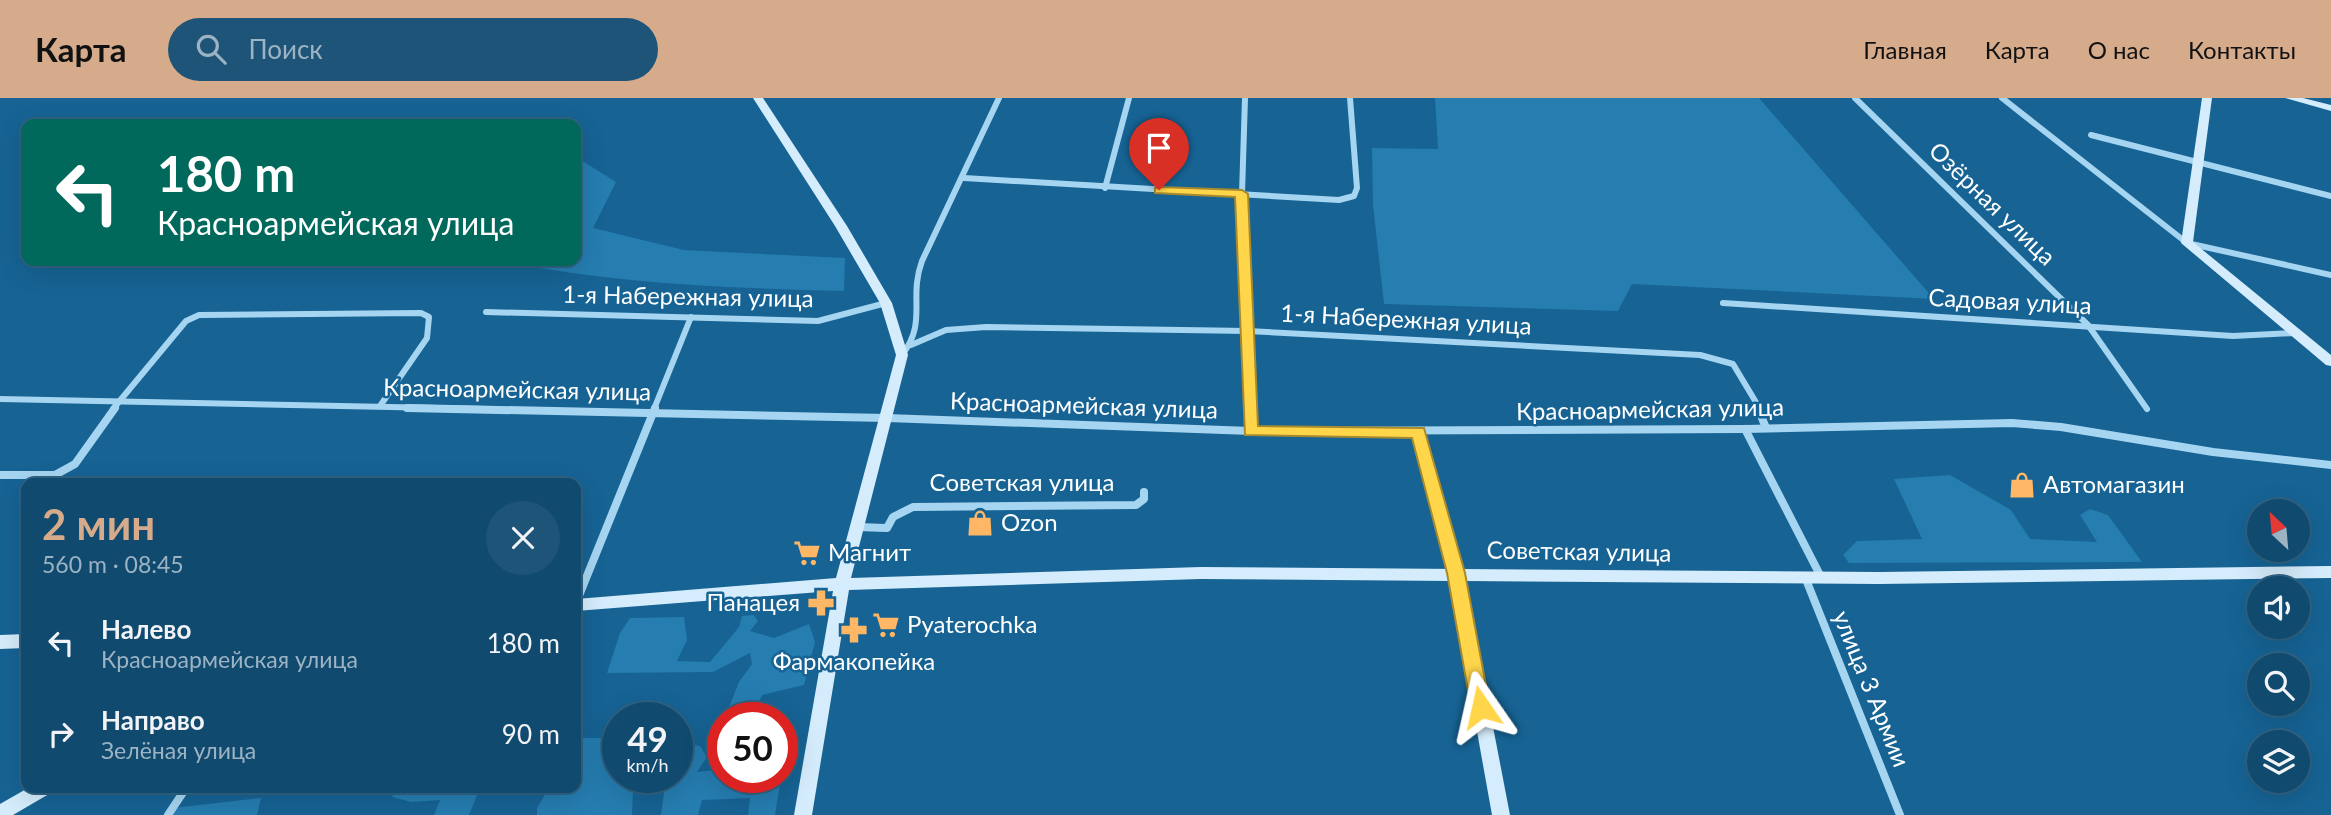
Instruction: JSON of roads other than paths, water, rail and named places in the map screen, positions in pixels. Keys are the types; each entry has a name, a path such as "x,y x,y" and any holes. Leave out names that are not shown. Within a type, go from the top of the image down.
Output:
{"main road":[{"path":"758,98 841,226 886,303 907,350 842,584 803,815"},
{"path":"2207,98 2187,243 2331,362"},
{"path":"2290,98 2331,108"},
{"name":"Советская улица","path":"581,604 842,584 1201,573 1813,577 2331,572"},
{"path":"1456,573 1501,815"},
{"path":"0,642 21,640"},
{"path":"0,813 34,793"}],"street":[{"path":"907,350 920,324 914,288 917,275 940,219 964,178 999,98"},
{"path":"1105,188 1129,98"},
{"path":"1245,98 1242,194 1251,431"},
{"path":"964,178 1339,200 1354,196 1357,188 1350,98"},
{"name":"Озёрная улица","path":"1855,98 2088,325 2147,409"},
{"path":"2002,98 2187,243 2206,245 2331,275"},
{"path":"2091,135 2331,196"},
{"name":"1-я Набережная улица","path":"486,312 818,321 886,303"},
{"name":"Садовая улица","path":"1723,303 2233,336 2294,333"},
{"path":"0,475 42,477 66,471 88,448 120,400 186,321 199,315 421,313 429,317 427,338 380,406"},
{"path":"581,591 691,317"},
{"name":"1-я Набережная улица","path":"907,350 946,330 986,327 1248,331 1700,355 1733,364 1761,412 1766,428"},
{"name":"Красноармейская улица","path":"0,399 887,418 1251,431 1745,429 2012,423 2073,429 2213,452 2331,465"},
{"name":"улица 3 Армии","path":"1745,429 1813,577 1900,815"},
{"path":"1419,432 1456,573"},
{"name":"Советская улица","path":"857,527 887,528 893,517 913,507 1136,505 1144,499 1144,492"},
{"path":"168,815 183,793"}],"place":[{"name":"Автомагазин","path":"2022,485"},
{"name":"Ozon","path":"980,523"},
{"name":"Магнит","path":"807,553"},
{"name":"Панацея","path":"821,603"},
{"name":"Pyaterochka","path":"886,625"},
{"name":"Фармакопейка","path":"854,630"}]}
